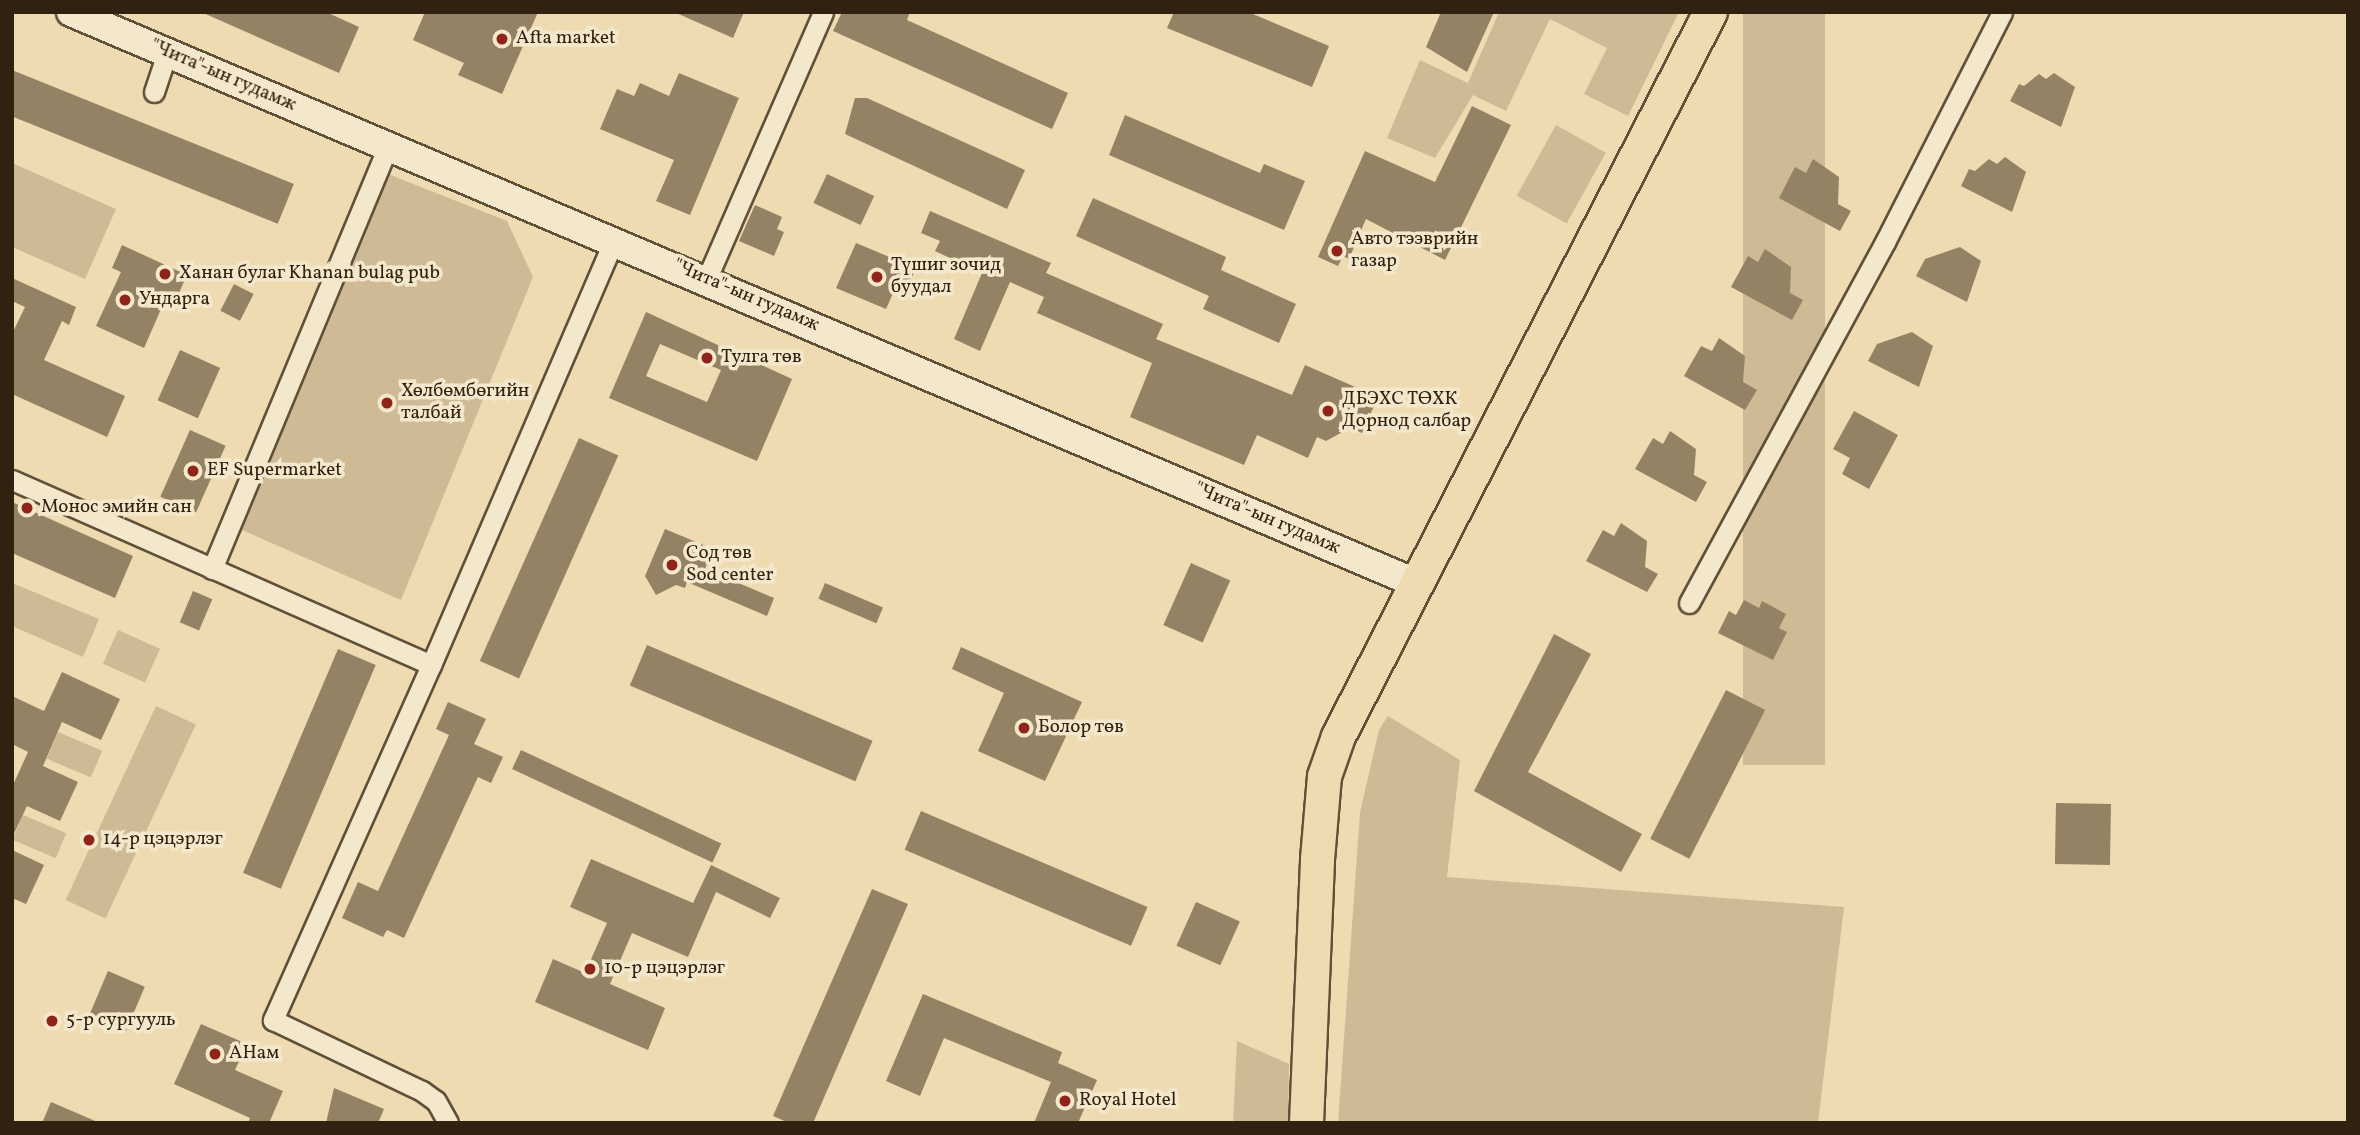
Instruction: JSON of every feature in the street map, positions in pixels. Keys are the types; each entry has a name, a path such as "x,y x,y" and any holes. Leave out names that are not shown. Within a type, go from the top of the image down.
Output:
{"highway":[{"path":"1306,1123 1324,776 1338,736 1710,12"}],"main road":[{"name":"\"Чита\"-ын гудамж","path":"71,12 613,242 707,278 1418,584"}],"street":[{"path":"707,278 823,12"},
{"path":"1689,603 1885,242 2002,12"},
{"path":"155,92 167,53"},
{"path":"209,568 388,146"},
{"path":"448,1123 436,1101 422,1091 273,1020 613,242"},
{"path":"12,480 430,665"}],"shaded area":[{"path":"1499,12 1679,12 1628,116 1584,94 1607,48 1550,19 1506,111 1473,95 1435,158 1387,138 1420,60 1468,83"},
{"path":"1743,12 1825,12 1825,765 1743,765"},
{"path":"1556,125 1606,153 1567,223 1517,196"},
{"path":"12,163 116,209 85,279 12,247"},
{"name":"Хөлбөмбөгийн талбай","path":"388,174 507,221 533,277 401,600 240,529"},
{"path":"12,583 99,619 83,657 12,626"},
{"path":"118,630 160,649 145,683 103,664"},
{"path":"156,706 196,725 105,919 66,900"},
{"path":"1388,716 1460,760 1447,877 1844,907 1818,1123 1338,1123 1360,812 1379,730"},
{"path":"58,732 102,751 91,777 47,759"},
{"path":"23,815 66,833 56,858 12,840"},
{"path":"1237,1041 1289,1064 1288,1123 1233,1123"}],"building":[{"path":"201,12 326,12 359,27 339,73"},
{"path":"425,12 538,12 502,94 458,75 464,63 413,40"},
{"path":"674,12 744,12 733,38"},
{"path":"842,12 910,12 907,20 1068,93 1052,129 833,31"},
{"path":"1174,12 1248,12 1329,46 1312,87 1167,28"},
{"path":"1441,12 1494,12 1467,72 1426,47"},
{"path":"12,70 294,184 278,224 12,116"},
{"path":"679,73 739,98 690,215 656,201 674,160 600,129 617,89 634,96 640,83 669,96"},
{"path":"2054,73 2075,87 2061,127 2010,101 2019,84 2024,86 2039,74 2046,79"},
{"path":"855,98 867,98 1025,170 1007,209 845,134"},
{"path":"1472,106 1511,125 1445,260 1366,219 1349,259 1343,256 1338,266 1318,257 1365,151 1435,182"},
{"path":"1125,115 1260,173 1264,164 1305,181 1284,230 1109,155"},
{"path":"2005,157 2026,172 2012,212 1961,186 1969,169 1975,171 1989,159 1997,164"},
{"path":"1813,159 1839,177 1838,204 1851,211 1840,231 1779,198 1795,167 1806,173"},
{"path":"827,174 874,196 861,225 813,203"},
{"path":"1093,198 1226,257 1221,270 1296,304 1279,343 1203,309 1209,296 1076,236"},
{"path":"755,205 782,217 777,229 784,232 774,256 739,241"},
{"path":"930,211 1051,263 1046,273 1163,324 1156,339 1292,395 1305,365 1378,397 1362,433 1350,428 1326,441 1317,437 1308,458 1257,435 1244,465 1130,417 1152,363 1037,313 1044,297 1010,282 980,351 954,339 982,273 935,251 940,241 921,233"},
{"name":"Түшиг зочид буудал","path":"856,243 916,268 908,286 894,291 886,309 836,288"},
{"path":"122,245 187,275 174,304 165,300 144,348 96,326 121,272 112,268"},
{"path":"1960,247 1981,261 1967,302 1916,276 1925,259"},
{"path":"1765,249 1791,267 1790,293 1803,300 1792,320 1731,287 1748,256 1758,262"},
{"path":"12,278 76,307 69,325 62,321 44,360 125,396 107,437 12,394 12,334 25,307 12,301"},
{"path":"234,284 254,294 240,321 220,311"},
{"path":"646,312 792,379 757,461 609,398","holes":["660,344 721,370 707,402 646,376"]},
{"path":"1912,332 1933,346 1919,387 1868,361 1877,344"},
{"path":"1719,338 1745,356 1743,382 1757,390 1745,410 1684,376 1701,346 1712,351"},
{"path":"180,350 220,368 198,418 158,400"},
{"path":"1854,411 1898,435 1869,489 1842,474 1850,458 1833,449"},
{"name":"EF Supermarket","path":"190,430 226,446 196,513 160,497"},
{"path":"1670,431 1696,449 1694,475 1707,482 1696,502 1635,469 1653,438 1663,444"},
{"path":"579,438 618,455 519,678 480,661"},
{"path":"12,502 133,556 115,598 12,553"},
{"path":"1621,523 1647,541 1645,567 1658,574 1647,592 1586,561 1603,530 1614,536"},
{"path":"665,529 713,549 705,569 774,598 767,616 687,582 685,588 676,585 656,595 645,576"},
{"path":"1191,563 1230,580 1203,643 1163,625"},
{"path":"825,583 883,608 876,623 818,599"},
{"path":"193,591 212,599 199,631 180,622"},
{"path":"1744,600 1759,608 1762,601 1786,614 1779,628 1787,632 1773,660 1718,633 1729,611 1736,615"},
{"path":"1554,634 1591,654 1528,772 1642,834 1621,872 1474,791"},
{"path":"647,645 873,741 855,781 630,686"},
{"name":"Болор төв","path":"961,647 1082,702 1045,781 978,751 1004,693 952,669"},
{"path":"338,649 376,665 281,889 243,873"},
{"path":"62,672 120,699 101,740 62,722 43,766 78,782 60,821 27,806 12,838 12,787 28,752 12,744 12,696 44,711"},
{"path":"1726,690 1765,710 1689,859 1650,839"},
{"path":"448,702 486,719 474,744 503,757 491,783 478,777 404,938 387,930 383,937 342,918 358,882 378,891 449,735 436,729"},
{"path":"521,750 721,843 712,862 512,769"},
{"path":"2056,803 2111,804 2110,865 2055,864"},
{"path":"921,811 1147,907 1131,946 905,850"},
{"path":"12,850 44,865 26,904 12,898"},
{"path":"591,859 693,903 711,865 780,898 770,918 716,892 688,957 632,933 610,984 665,1008 648,1050 535,1002 553,959 585,973 607,923 570,907"},
{"path":"872,889 908,904 813,1123 789,1123 773,1116"},
{"path":"1196,902 1240,922 1220,965 1176,946"},
{"path":"108,971 145,987 125,1033 88,1017"},
{"path":"923,994 1062,1052 1058,1063 1097,1080 1078,1123 1034,1123 1051,1082 944,1038 920,1096 886,1081"},
{"path":"201,1024 247,1044 235,1070 283,1091 269,1123 248,1123 250,1118 174,1084"},
{"path":"334,1088 384,1109 378,1123 326,1123"},
{"path":"51,1102 100,1123 42,1123"}],"place":[{"name":"Afta market","path":"502,39"},
{"name":"Авто тээврийн газар","path":"1337,251"},
{"name":"Ханан булаг Khanan bulag pub","path":"165,274"},
{"name":"Түшиг зочид буудал","path":"877,277"},
{"name":"Ундарга","path":"125,300"},
{"name":"Тулга төв","path":"707,358"},
{"name":"Хөлбөмбөгийн талбай","path":"387,403"},
{"name":"ДБЭХС ТӨХК Дорнод салбар","path":"1328,411"},
{"name":"EF Supermarket","path":"193,471"},
{"name":"Монос эмийн сан","path":"27,508"},
{"name":"Сод төв Sod center","path":"672,565"},
{"name":"Болор төв","path":"1024,728"},
{"name":"14-р цэцэрлэг","path":"89,840"},
{"name":"10-р цэцэрлэг","path":"590,969"},
{"name":"5-р сургууль","path":"52,1021"},
{"name":"АНам","path":"215,1054"},
{"name":"Royal Hotel","path":"1065,1101"}]}
